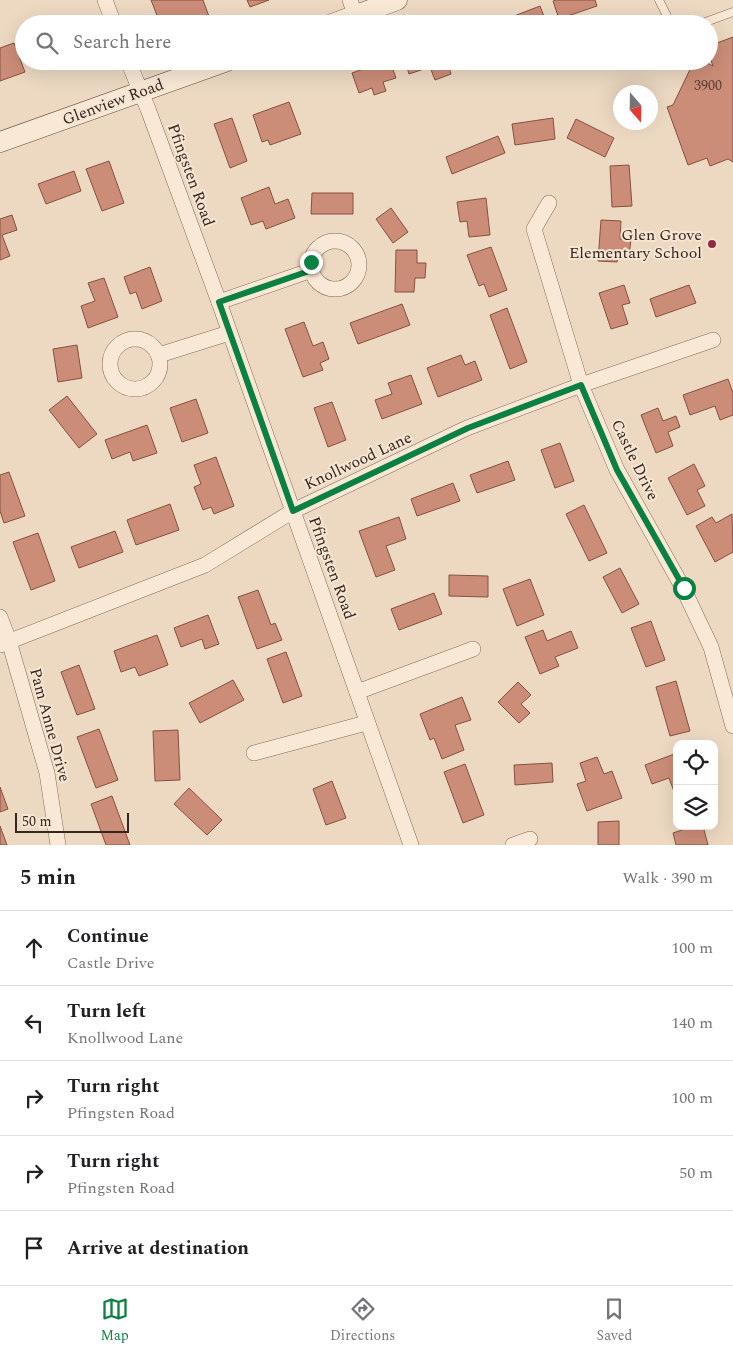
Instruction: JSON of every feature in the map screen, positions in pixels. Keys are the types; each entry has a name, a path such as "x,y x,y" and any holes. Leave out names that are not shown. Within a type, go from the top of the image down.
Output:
{"main road":[{"path":"352,7 397,0"},
{"name":"Glenview Road","path":"0,142 202,70"}],"street":[{"path":"105,0 111,15"},
{"name":"Pfingsten Road","path":"132,70 219,302 357,692 366,723 411,845"},
{"name":"Castle Drive","path":"549,203 534,229 581,385 617,470 684,588 711,647 733,726"},
{"path":"219,302 312,270"},
{"path":"159,355 229,333"},
{"name":"Knollwood Lane","path":"5,643 205,565 293,511 468,428 581,385 713,340"},
{"name":"Pam Anne Drive","path":"0,617 5,643 48,773 58,845"},
{"path":"357,692 473,649"},
{"path":"254,753 366,723"},
{"path":"513,845 530,839"}],"lane":[{"path":"659,0 666,15"},
{"path":"718,17 733,12"}],"building":[{"path":"151,0 203,0 208,15 157,15"},
{"path":"247,0 269,0 250,7"},
{"path":"595,0 597,6 571,15 558,15 553,1"},
{"path":"540,6 544,15 517,15"},
{"path":"733,37 733,162 728,159 710,166 707,158 688,165 667,107 673,105 690,70 718,70 718,43"},
{"path":"14,43 15,70 24,70 25,72 0,81 0,48"},
{"path":"360,70 393,70 396,78 383,82 386,91 374,95 372,88 359,93 352,73"},
{"path":"408,70 421,70 409,74"},
{"path":"431,70 450,70 451,74 435,80"},
{"path":"289,102 301,134 270,145 268,140 262,142 253,115"},
{"path":"232,118 247,161 230,168 214,124"},
{"path":"553,118 555,139 515,145 512,124"},
{"path":"576,119 614,138 605,157 567,138"},
{"path":"498,136 505,153 452,174 446,157"},
{"path":"109,161 124,203 102,211 86,169"},
{"path":"629,165 632,206 612,207 610,166"},
{"path":"74,171 81,191 46,204 38,184"},
{"path":"269,187 275,204 288,199 295,218 266,229 263,221 251,225 241,198"},
{"path":"312,193 353,193 353,214 311,214"},
{"path":"486,198 490,235 469,237 467,221 460,222 457,202"},
{"path":"391,208 408,232 393,243 376,219"},
{"path":"12,215 17,230 2,235 10,256 0,260 0,219"},
{"path":"601,220 621,221 620,239 631,239 629,257 618,256 617,262 598,261"},
{"path":"491,247 507,290 489,297 484,284 479,286 467,255"},
{"path":"396,250 417,250 417,263 426,263 425,278 415,278 414,292 395,292"},
{"path":"150,267 162,301 142,309 136,292 130,294 124,277"},
{"path":"104,278 118,317 88,328 81,306 95,301 88,283"},
{"path":"624,285 630,303 622,305 628,324 611,329 599,293"},
{"path":"689,285 696,303 656,317 650,299"},
{"path":"402,304 410,325 358,344 350,323"},
{"path":"507,308 527,362 510,369 490,315"},
{"path":"304,322 313,346 323,342 329,359 320,363 323,370 303,377 285,329"},
{"path":"77,345 82,378 58,382 53,349"},
{"path":"461,355 465,365 475,361 482,380 438,397 427,368"},
{"path":"411,375 422,404 382,419 375,400 392,394 388,383"},
{"path":"728,379 733,393 733,415 720,420 715,406 690,415 683,395"},
{"path":"67,396 97,434 79,448 49,410"},
{"path":"196,399 208,433 182,442 170,408"},
{"path":"332,402 346,440 328,447 314,408"},
{"path":"658,408 663,421 676,416 680,427 668,432 673,446 656,453 641,415"},
{"path":"147,425 157,453 133,461 130,452 112,459 105,440"},
{"path":"560,443 574,481 555,488 541,450"},
{"path":"216,457 234,506 214,514 211,507 203,510 194,487 201,484 194,465"},
{"path":"508,461 515,480 477,493 470,475"},
{"path":"694,464 705,486 697,490 705,506 687,515 668,478"},
{"path":"9,472 25,516 4,523 0,511 0,475"},
{"path":"453,483 460,501 417,516 411,499"},
{"path":"170,504 179,530 136,545 127,520"},
{"path":"584,505 607,553 589,561 566,514"},
{"path":"732,514 733,552 715,562 696,526 712,517 716,523"},
{"path":"399,517 406,539 386,546 395,570 376,577 359,531"},
{"path":"115,531 123,552 79,568 71,547"},
{"path":"38,533 55,581 31,590 13,542"},
{"path":"620,568 639,604 622,613 603,577"},
{"path":"449,575 488,576 488,597 449,596"},
{"path":"530,579 544,615 517,626 503,589"},
{"path":"258,590 271,625 275,623 282,640 257,649 238,597"},
{"path":"434,593 442,614 399,630 391,609"},
{"path":"208,615 219,644 205,649 202,639 181,647 174,628"},
{"path":"651,621 665,660 646,667 631,628"},
{"path":"543,630 547,641 571,631 578,648 555,657 559,666 540,674 525,637"},
{"path":"157,635 168,665 139,676 135,667 121,672 114,651"},
{"path":"286,652 302,696 283,703 267,659"},
{"path":"79,665 95,709 77,715 61,672"},
{"path":"233,680 244,700 200,723 189,703"},
{"path":"676,681 690,731 670,736 656,687"},
{"path":"518,682 531,695 521,704 530,713 519,723 498,702"},
{"path":"462,697 471,720 455,725 464,750 442,759 434,738 430,740 420,714"},
{"path":"99,729 118,780 96,788 77,737"},
{"path":"178,730 180,780 155,781 153,731"},
{"path":"673,754 673,789 669,778 652,784 645,765"},
{"path":"597,757 604,774 612,771 622,798 587,811 577,784 586,781 580,763"},
{"path":"552,763 553,782 515,785 514,765"},
{"path":"465,764 484,815 463,823 444,772"},
{"path":"332,781 346,818 326,825 313,789"},
{"path":"0,787 8,809 0,812"},
{"path":"189,788 222,820 207,835 174,804"},
{"path":"112,796 130,845 106,845 91,804"},
{"path":"619,821 619,845 598,845 598,822"},
{"path":"0,826 7,845 0,845"},
{"path":"682,830 704,830 708,845 676,845 673,833"}],"place":[{"name":"Glen Grove Elementary School","path":"712,244"}],"route":[{"path":"311,262 312,270 219,302 293,511 468,428 581,385 617,470 684,588"}]}
